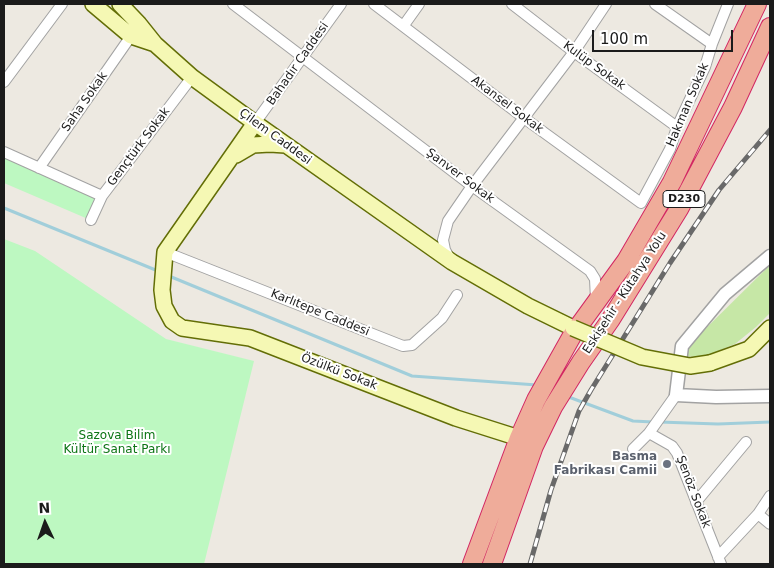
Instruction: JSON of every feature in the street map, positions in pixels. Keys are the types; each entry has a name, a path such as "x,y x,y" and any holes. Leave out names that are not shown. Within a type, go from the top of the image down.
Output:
{"highway":[{"name":"Eskişehir - Kütahya Yolu","path":"492,564 536,400 573,334 596,305 626,261 672,182 757,4"},
{"name":"Eskişehir - Kütahya Yolu","path":"472,564 526,442 553,408 581,362 611,319 679,208 733,106 770,27"}],"main road":[{"name":"Çilem Caddesi","path":"93,4 131,36 155,44 192,76 286,146 456,265 572,328 642,357 690,366 710,362 749,349 770,328"},
{"path":"120,4 155,44"},
{"path":"165,252 256,123"},
{"path":"228,163 239,152 253,145 270,144 286,146"},
{"name":"Özülkü Sokak","path":"165,252 162,290 164,306 172,321 182,328 250,338 456,418 526,442"}],"street":[{"path":"4,82 62,4"},
{"name":"Şanver Sokak","path":"233,4 472,186 590,272 595,279 596,305"},
{"name":"Bahadır Caddesi","path":"256,123 341,4"},
{"name":"Akansel Sokak","path":"374,4 524,118 642,203"},
{"path":"404,25 419,4"},
{"name":"Kulüp Sokak","path":"512,4 677,127"},
{"path":"456,265 445,250 444,234 448,221 472,186 574,52 606,4"},
{"path":"655,4 712,44"},
{"name":"Hakman Sokak","path":"642,203 670,149 677,127 705,67 728,4"},
{"name":"Saha Sokak","path":"39,168 131,36"},
{"name":"Gençtürk Sokak","path":"91,220 102,196 192,76"},
{"path":"4,152 102,196"},
{"name":"Karlıtepe Caddesi","path":"165,252 403,346 412,345 442,318 458,295"},
{"path":"633,450 649,433 676,395 682,346 726,294 770,256"},
{"path":"676,395 716,397 770,396"},
{"name":"Şenöz Sokak","path":"649,433 672,446 678,453 720,561"},
{"path":"696,502 746,442"},
{"path":"720,561 770,496"},
{"path":"758,514 770,524"}],"green space":[{"path":"4,156 97,198 88,219 4,183"},
{"name":"Sazova Bilim Kültür Sanat Parkı","path":"4,239 35,251 166,339 254,361 204,564 4,564"},
{"path":"770,265 769,314 735,344 713,353 696,357 687,356 687,347"}],"waterway":[{"path":"4,208 158,271"},
{"path":"169,276 412,376 537,385"},
{"path":"566,396 633,421 653,422"},
{"path":"659,422 718,424 770,422"}],"railway":[{"path":"530,564 551,490 579,411 670,263 719,190 770,130"}],"place":[{"name":"Basma Fabrikası Camii","path":"667,464"}]}
